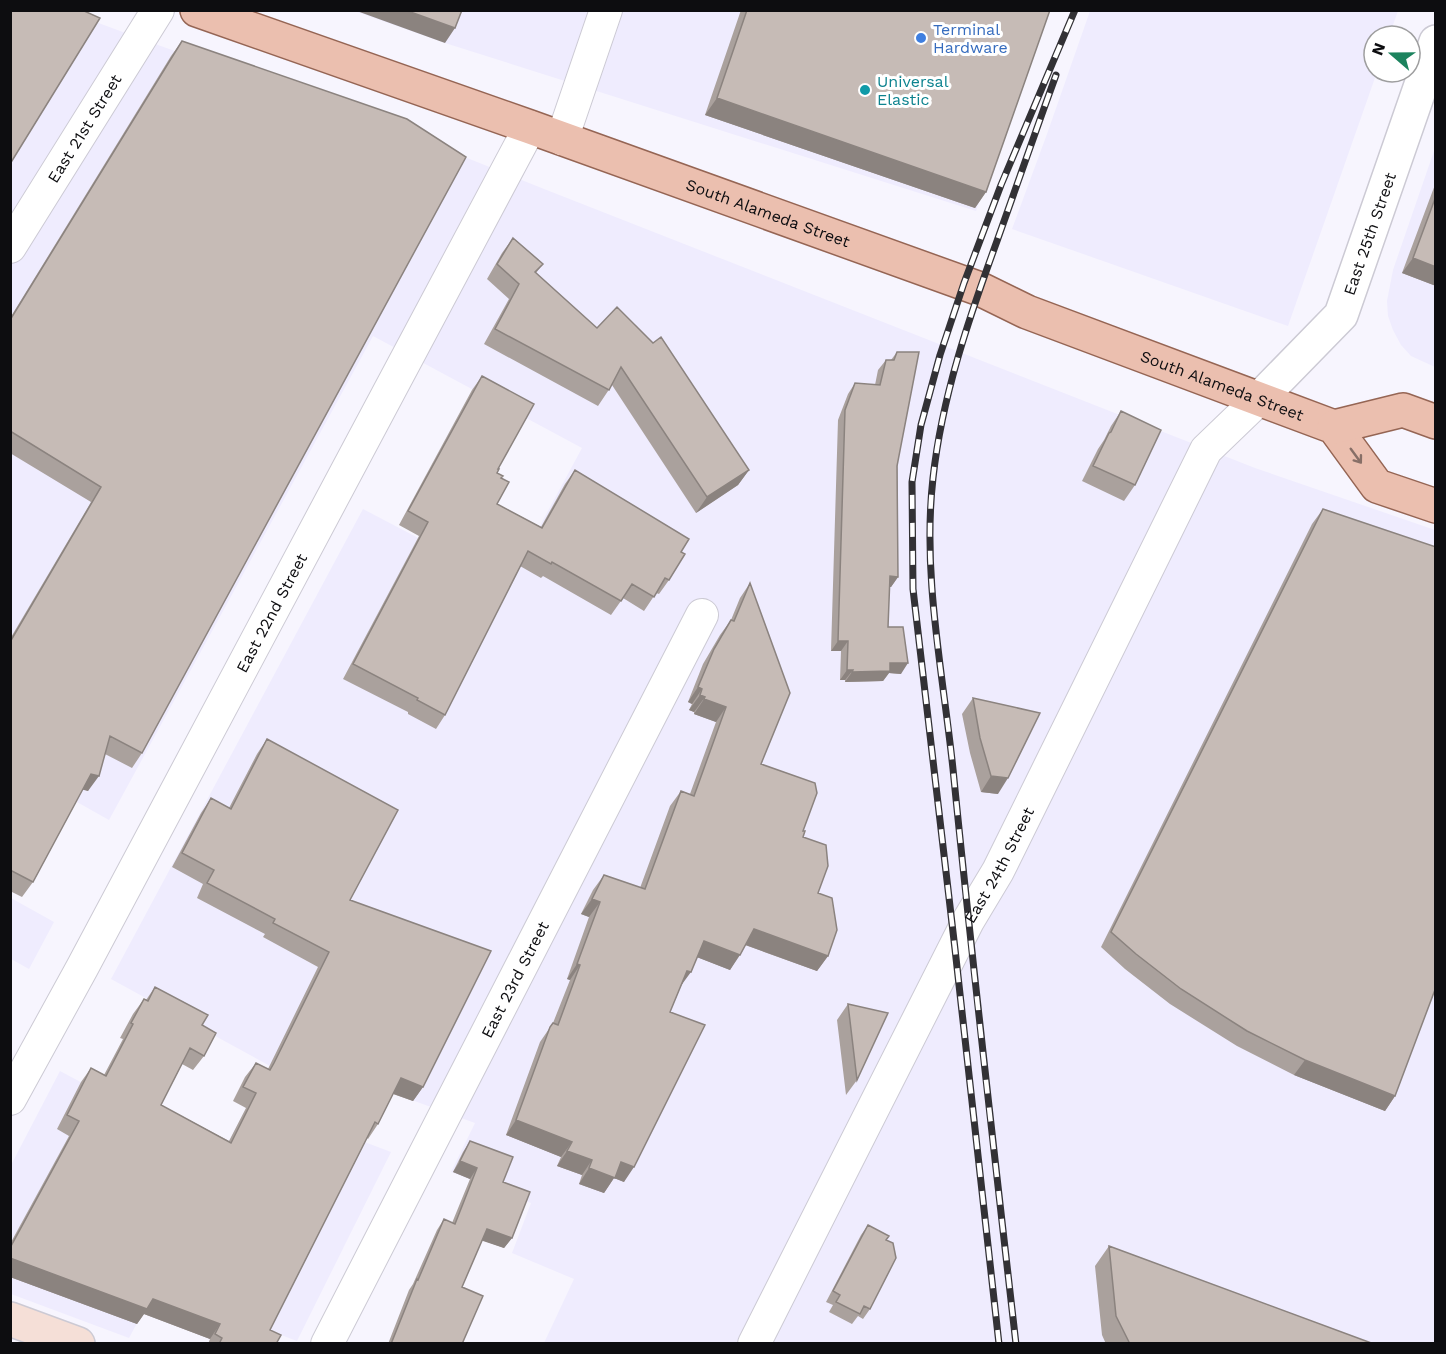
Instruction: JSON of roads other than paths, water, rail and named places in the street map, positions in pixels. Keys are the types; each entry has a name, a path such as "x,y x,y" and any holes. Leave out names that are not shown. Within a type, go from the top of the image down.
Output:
{"main road":[{"name":"South Alameda Street","path":"197,10 972,286 1027,312 1334,427"},
{"path":"1436,422 1402,410 1334,427 1377,486 1436,506"},
{"path":"10,1319 78,1344"}],"street":[{"name":"East 21st Street","path":"10,247 158,10"},
{"path":"562,139 606,10"},
{"name":"East 25th Street","path":"1260,398 1341,315 1436,42"},
{"name":"East 22nd Street","path":"10,1099 530,127"},
{"name":"East 24th Street","path":"754,1344 968,921 1002,862 1206,450 1260,398"},
{"name":"East 23rd Street","path":"327,1344 702,615"}],"railway":[{"path":"999,1344 913,589 912,482 921,425 940,355 964,283 1001,185 1075,10"},
{"path":"1016,1344 935,624 930,514 937,447 958,358 976,299 1056,75"}],"place":[{"name":"Terminal Hardware","path":"921,38"},
{"name":"Universal Elastic","path":"865,90"}]}
